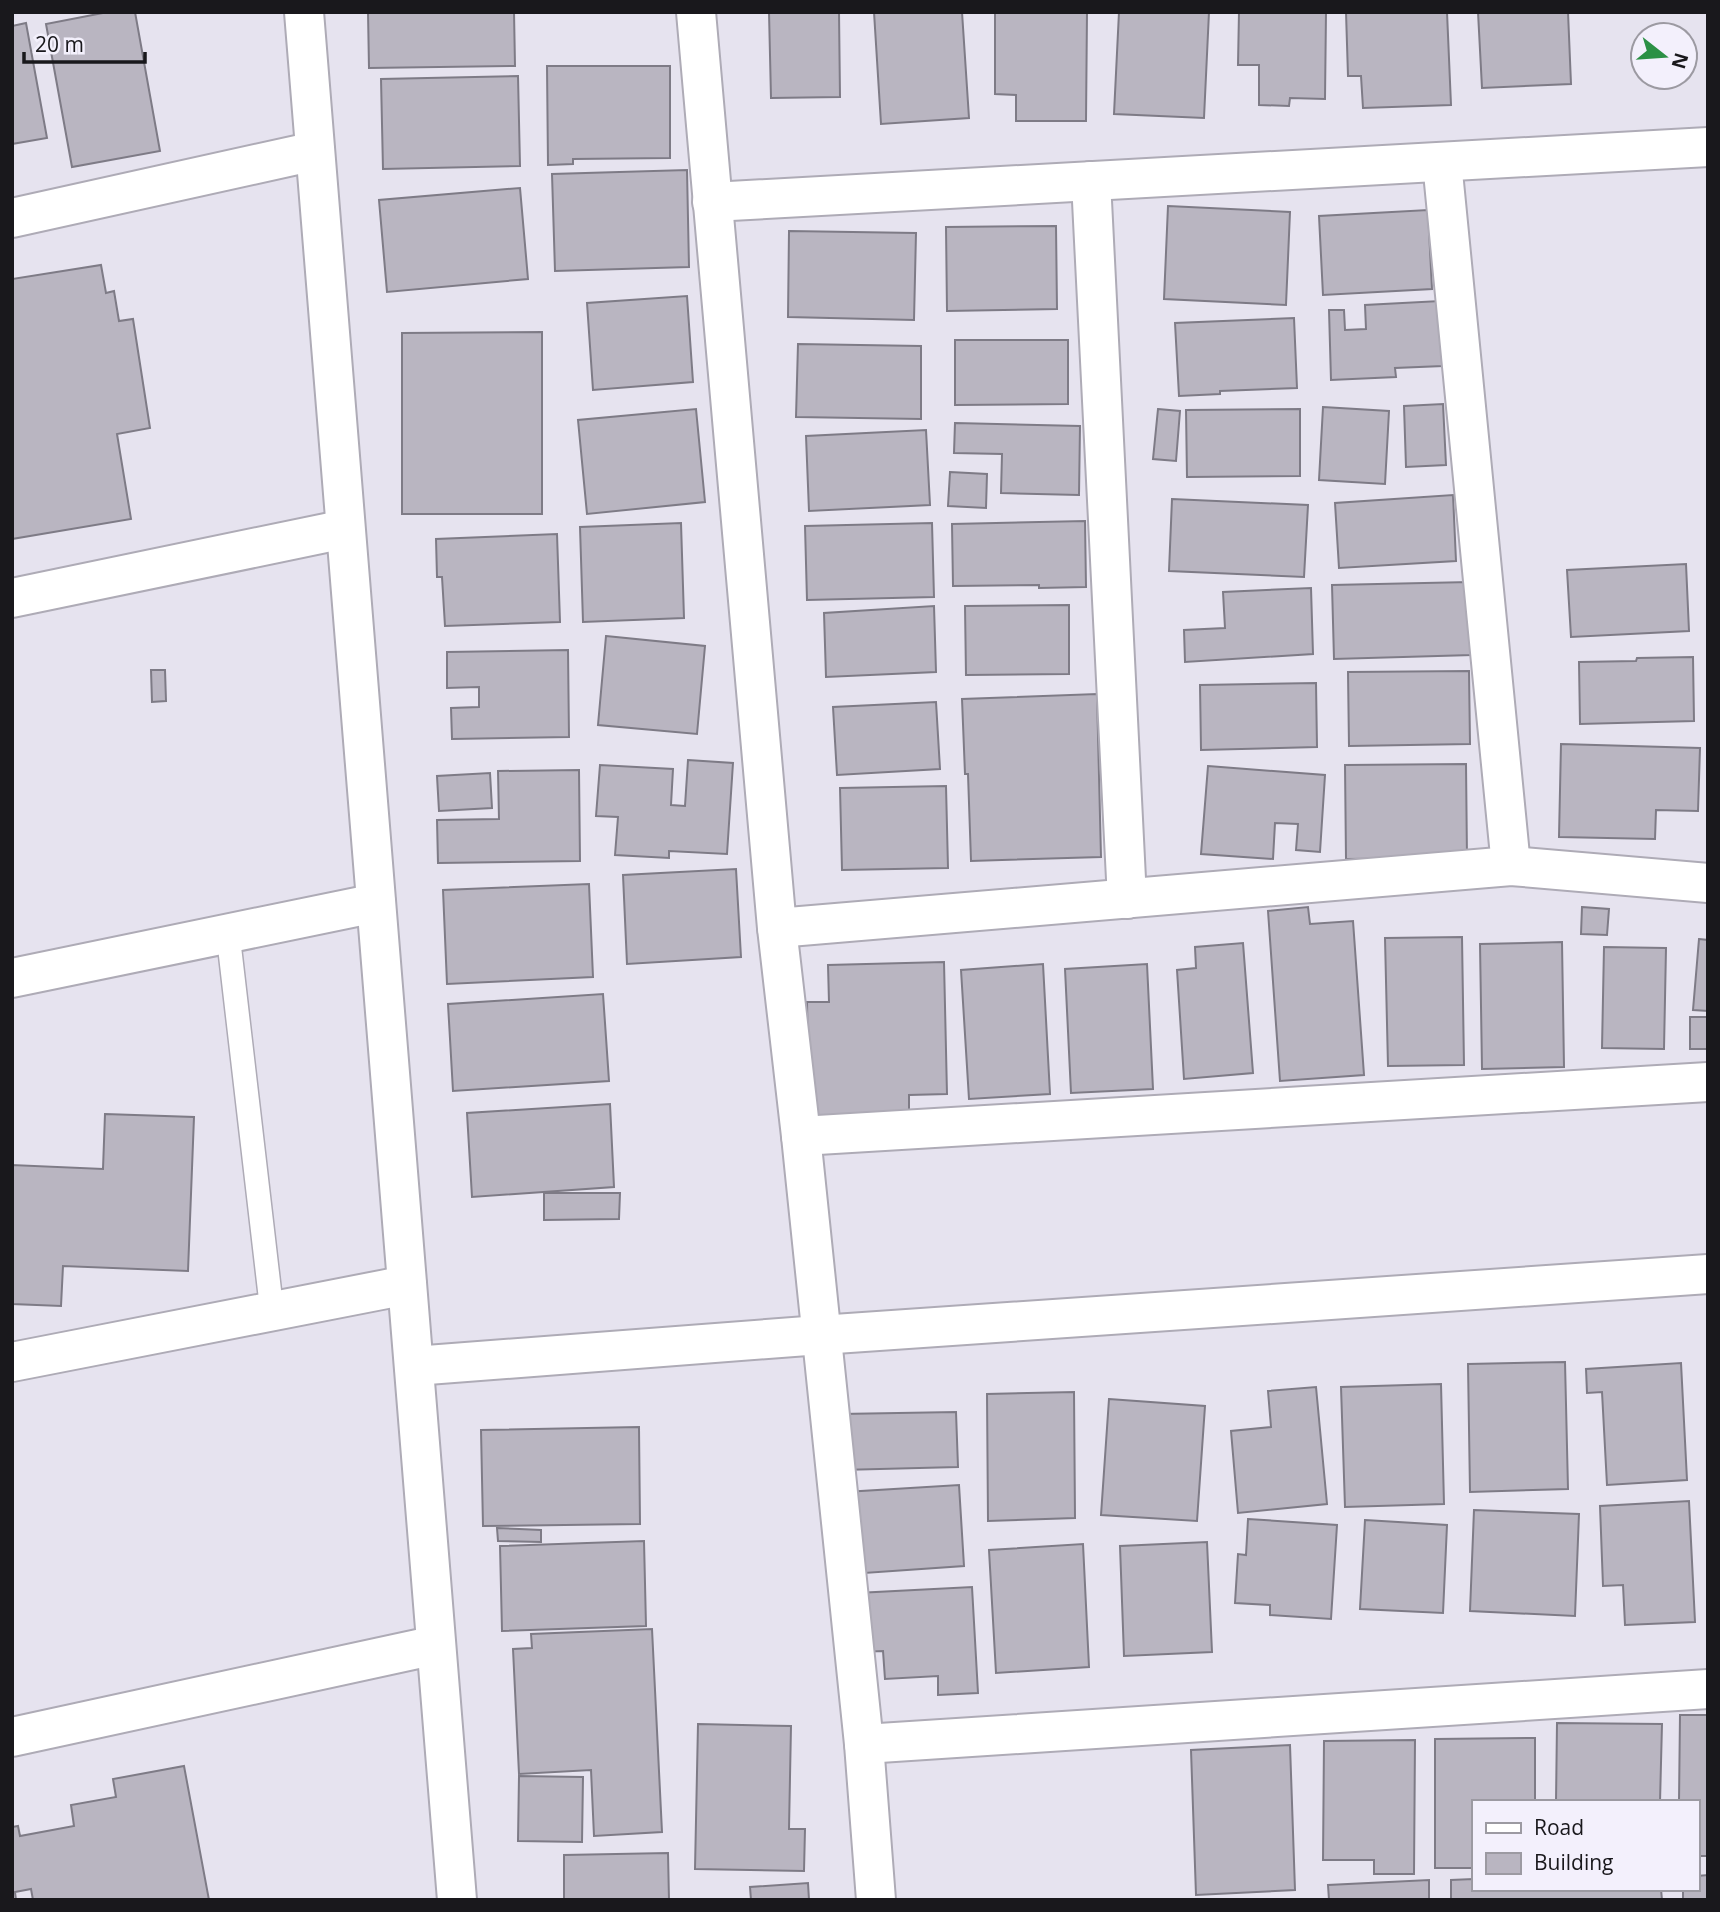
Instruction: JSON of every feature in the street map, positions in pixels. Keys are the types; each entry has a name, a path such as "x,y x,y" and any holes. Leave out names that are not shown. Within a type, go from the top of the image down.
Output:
{"street":[{"path":"303,12 457,1900"},
{"path":"696,12 777,928 864,1744 876,1900"},
{"path":"712,202 1708,147"},
{"path":"12,218 315,151"},
{"path":"1441,162 1510,866"},
{"path":"1091,181 1127,899"},
{"path":"12,598 345,529"},
{"path":"777,928 1510,866 1708,883"},
{"path":"12,978 376,903"},
{"path":"801,1136 1708,1082"},
{"path":"414,1366 820,1335 1708,1274"},
{"path":"12,1362 407,1285"},
{"path":"12,1737 436,1644"},
{"path":"864,1744 1708,1689"}],"lane":[{"path":"228,934 272,1311"}],"building":[{"path":"108,12 135,12 160,151 72,167 46,24"},
{"path":"368,12 514,12 515,66 369,68"},
{"path":"769,12 839,12 840,97 771,98"},
{"path":"874,12 962,12 969,118 881,124"},
{"path":"995,12 1087,12 1086,121 1016,121 1016,95 995,94"},
{"path":"1119,12 1209,12 1204,118 1114,114"},
{"path":"1239,12 1326,12 1325,99 1290,98 1289,106 1259,105 1259,65 1238,65"},
{"path":"1346,12 1447,12 1451,105 1363,108 1361,76 1348,76"},
{"path":"1478,12 1568,12 1571,84 1482,88"},
{"path":"26,23 47,138 12,144 12,26"},
{"path":"547,66 670,66 670,158 573,159 573,164 548,165"},
{"path":"518,76 520,166 383,169 381,79"},
{"path":"687,170 689,267 555,271 552,174"},
{"path":"520,188 528,279 387,292 379,200"},
{"path":"1168,206 1290,212 1286,305 1164,299"},
{"path":"1428,210 1432,289 1323,295 1319,216"},
{"path":"1056,226 1057,309 947,311 946,227"},
{"path":"789,231 916,233 914,320 788,317"},
{"path":"101,265 106,293 114,291 119,321 133,319 150,428 117,434 131,519 12,539 12,279"},
{"path":"687,296 693,382 593,390 587,303"},
{"path":"1440,301 1443,366 1395,368 1396,377 1331,380 1329,310 1344,310 1345,330 1366,329 1365,305"},
{"path":"1294,318 1297,388 1220,391 1220,394 1179,396 1175,323"},
{"path":"542,332 542,514 402,514 402,333"},
{"path":"955,340 1068,340 1068,404 955,405"},
{"path":"798,344 921,346 921,419 796,417"},
{"path":"1443,404 1446,465 1406,467 1404,406"},
{"path":"1323,407 1389,411 1385,484 1319,480"},
{"path":"696,409 705,502 587,514 578,420"},
{"path":"1158,409 1180,411 1176,461 1153,459"},
{"path":"1300,409 1300,476 1187,477 1186,410"},
{"path":"955,423 1080,426 1079,495 1001,493 1002,454 954,453"},
{"path":"926,430 930,505 809,511 806,436"},
{"path":"950,472 987,474 986,508 948,506"},
{"path":"1453,495 1456,561 1339,568 1335,503"},
{"path":"1172,499 1308,505 1304,577 1169,571"},
{"path":"1085,521 1086,587 953,586 952,524"},
{"path":"681,523 684,618 583,622 580,527"},
{"path":"932,523 934,597 807,600 805,526"},
{"path":"557,534 560,622 445,626 442,577 437,577 436,539"},
{"path":"1686,564 1689,631 1571,637 1567,570"},
{"path":"1470,582 1472,655 1334,659 1332,585"},
{"path":"1311,588 1313,654 1185,662 1184,630 1225,628 1223,592"},
{"path":"1069,605 1069,674 966,675 965,606"},
{"path":"934,606 936,672 826,677 824,613"},
{"path":"606,636 705,646 697,734 598,725"},
{"path":"568,650 569,737 452,739 451,708 479,707 479,687 447,688 447,652"},
{"path":"1693,657 1694,721 1580,724 1579,662"},
{"path":"151,670 165,670 166,701 152,702"},
{"path":"1469,671 1470,744 1349,746 1348,672"},
{"path":"1316,683 1317,747 1201,750 1200,685"},
{"path":"1097,694 1101,857 971,861 962,699"},
{"path":"936,702 940,769 837,775 833,707"},
{"path":"1561,744 1700,748 1698,811 1656,810 1655,839 1559,837"},
{"path":"688,760 733,763 727,854 669,851 669,858 615,855 618,817 596,816 600,765 673,769 671,805 685,806"},
{"path":"1466,764 1467,858 1346,859 1345,765"},
{"path":"1208,766 1325,775 1320,852 1296,850 1298,824 1275,823 1273,859 1201,854"},
{"path":"579,770 580,861 438,863 437,820 499,819 498,771"},
{"path":"490,773 492,808 439,811 437,776"},
{"path":"946,786 948,868 842,870 840,788"},
{"path":"736,869 741,957 627,964 623,875"},
{"path":"589,884 593,977 447,984 443,890"},
{"path":"1308,907 1310,924 1353,921 1364,1075 1280,1081 1268,911"},
{"path":"1582,907 1609,909 1607,935 1581,934"},
{"path":"1462,937 1464,1065 1388,1066 1385,938"},
{"path":"1699,939 1708,940 1708,1011 1693,1010"},
{"path":"1562,942 1564,1067 1482,1069 1480,944"},
{"path":"1243,943 1253,1073 1184,1079 1177,970 1196,968 1195,947"},
{"path":"1604,947 1666,948 1664,1049 1602,1048"},
{"path":"944,962 947,1094 909,1095 909,1114 809,1117 807,1002 829,1002 828,965"},
{"path":"1043,964 1050,1094 969,1099 961,970"},
{"path":"1147,964 1153,1089 1071,1093 1065,969"},
{"path":"603,994 609,1081 453,1091 448,1004"},
{"path":"1690,1017 1708,1017 1708,1049 1690,1049"},
{"path":"610,1104 614,1187 472,1197 467,1113"},
{"path":"105,1114 194,1117 188,1271 63,1266 61,1306 12,1304 12,1165 103,1169"},
{"path":"544,1193 620,1193 619,1219 544,1220"},
{"path":"1565,1362 1568,1489 1470,1492 1468,1364"},
{"path":"1681,1363 1687,1480 1607,1485 1602,1392 1587,1393 1586,1369"},
{"path":"1441,1384 1444,1504 1345,1507 1341,1387"},
{"path":"1316,1387 1327,1504 1238,1513 1231,1431 1271,1427 1268,1391"},
{"path":"1074,1392 1075,1518 988,1521 987,1394"},
{"path":"1109,1399 1205,1406 1197,1521 1101,1515"},
{"path":"956,1412 958,1467 841,1470 840,1414"},
{"path":"639,1427 640,1524 483,1526 481,1430"},
{"path":"959,1485 964,1566 850,1574 845,1492"},
{"path":"1689,1501 1695,1622 1625,1625 1623,1585 1603,1586 1600,1506"},
{"path":"1474,1510 1579,1514 1575,1616 1470,1611"},
{"path":"1248,1519 1337,1525 1331,1619 1270,1615 1270,1605 1235,1603 1238,1554 1246,1555"},
{"path":"1365,1520 1447,1525 1443,1613 1360,1609"},
{"path":"497,1528 541,1530 541,1542 498,1541"},
{"path":"644,1541 646,1626 502,1631 500,1546"},
{"path":"1207,1542 1212,1652 1124,1656 1120,1546"},
{"path":"1083,1544 1089,1667 996,1673 989,1550"},
{"path":"972,1587 978,1693 938,1695 938,1676 885,1679 883,1651 860,1652 857,1593"},
{"path":"652,1629 662,1832 594,1836 591,1770 519,1774 513,1649 532,1648 531,1634"},
{"path":"1680,1715 1708,1715 1708,1856 1699,1856 1699,1800 1679,1800"},
{"path":"1557,1723 1662,1724 1660,1800 1556,1800"},
{"path":"698,1724 791,1726 789,1829 805,1829 804,1871 695,1869"},
{"path":"1535,1738 1535,1800 1472,1800 1472,1868 1435,1868 1435,1739"},
{"path":"1415,1740 1414,1874 1374,1874 1374,1860 1323,1860 1324,1741"},
{"path":"1290,1745 1295,1890 1196,1895 1191,1750"},
{"path":"184,1766 209,1900 33,1900 31,1889 15,1892 16,1900 12,1900 12,1827 18,1826 20,1836 74,1826 71,1805 116,1797 113,1779"},
{"path":"519,1776 583,1777 582,1842 518,1841"},
{"path":"668,1853 669,1900 564,1900 564,1855"},
{"path":"1708,1875 1708,1900 1683,1900 1683,1891 1699,1891 1699,1876"},
{"path":"1472,1879 1472,1891 1661,1891 1662,1900 1451,1900 1451,1880"},
{"path":"1429,1880 1429,1900 1329,1900 1328,1885"},
{"path":"808,1883 809,1900 751,1900 750,1887"}]}
